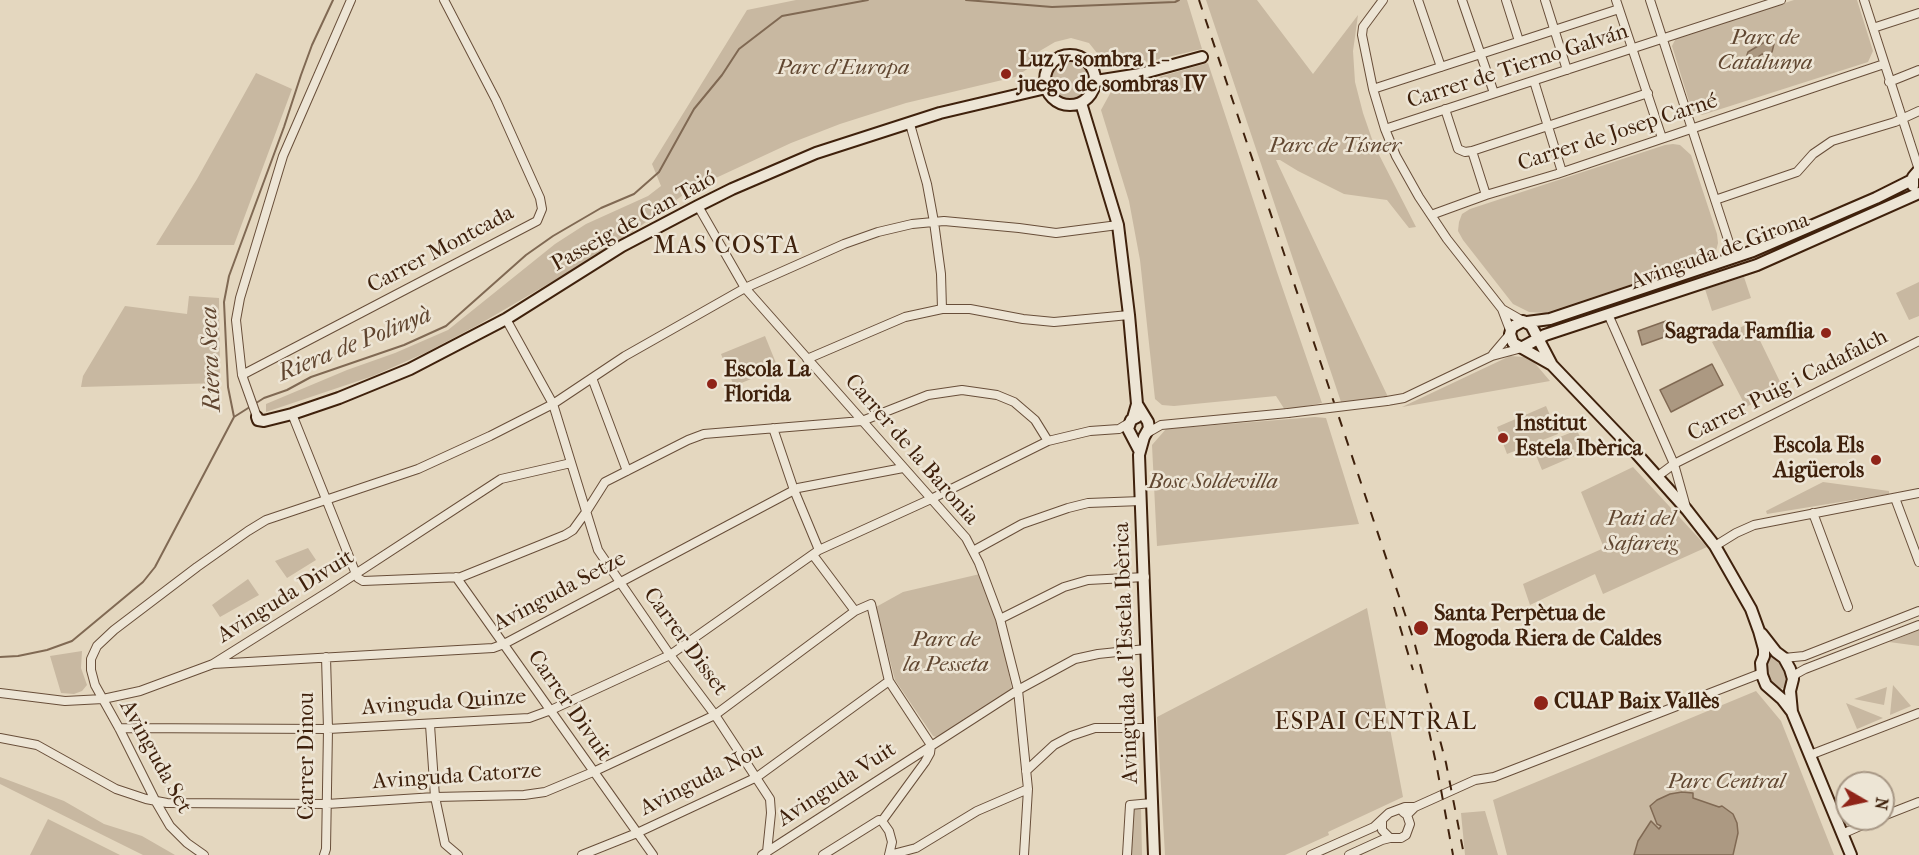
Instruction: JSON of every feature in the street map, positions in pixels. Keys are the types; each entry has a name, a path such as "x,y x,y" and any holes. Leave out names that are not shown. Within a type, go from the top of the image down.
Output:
{"main road":[{"path":"1074,55 1087,61 1093,68 1096,81 1093,91 1081,103 1074,106 1062,105 1054,100 1046,88 1046,72 1053,62 1063,56 1074,55"},
{"path":"1096,81 1140,74 1202,57"},
{"name":"Passeig de Can Taió","path":"256,417 264,421 292,414 410,369 506,319 622,246 732,189 816,153 940,113 1046,88"},
{"name":"Avinguda de l'Estela Ibèrica","path":"1081,103 1118,225 1129,315 1137,404 1136,428 1145,576 1154,855"},
{"path":"1919,170 1914,174 1912,180 1913,187 1919,193"},
{"name":"Avinguda de Girona","path":"1530,333 1550,318 1734,258 1791,236 1912,180"},
{"name":"Avinguda de Girona","path":"1530,333 1553,332 1757,265 1919,193"},
{"path":"1530,333 1513,343 1510,332 1516,324 1530,333 1548,354"},
{"path":"1552,365 1548,345 1553,332"},
{"path":"1530,333 1552,365 1687,510 1714,546 1742,592 1760,631 1788,663 1793,679 1790,691 1792,712 1851,855"},
{"path":"1760,631 1764,656 1761,663 1762,673 1766,685 1792,712"},
{"path":"1764,656 1767,653 1780,655"},
{"path":"1777,694 1782,695 1790,691"}],"street":[{"path":"256,417 242,375 236,320 240,298 286,148 351,0"},
{"name":"Carrer Montcada","path":"242,375 537,221 542,209 540,198 496,100 444,0"},
{"path":"1383,0 1363,27 1362,35 1373,89 1385,129 1408,178 1447,239 1502,309 1530,333"},
{"path":"1418,0 1441,67"},
{"path":"1462,0 1494,93"},
{"path":"1506,0 1519,41"},
{"path":"1545,0 1567,70"},
{"path":"1616,0 1662,138"},
{"path":"1650,0 1734,258"},
{"name":"Carrer de Tierno Galván","path":"1385,129 1781,0"},
{"path":"1863,0 1919,170"},
{"path":"1373,89 1619,9"},
{"path":"1873,28 1919,13"},
{"name":"Carrer de Josep Carné","path":"1431,215 1884,63"},
{"path":"1889,82 1919,70"},
{"path":"1534,81 1562,172"},
{"path":"1445,109 1458,149 1465,152 1647,93"},
{"path":"1715,200 1797,172 1813,154 1832,141 1902,119 1919,111"},
{"path":"910,124 934,222 941,274 942,309"},
{"path":"1472,151 1486,195"},
{"name":"Carrer de la Baronia","path":"698,206 745,288 966,538 973,551 1000,619 1018,690 1028,789 1024,855"},
{"path":"326,500 418,469 553,404 625,356 745,288 852,241 912,224 934,222 971,222 1056,233 1118,225"},
{"path":"807,359 904,317 942,309 970,309 1023,320 1054,322 1129,315"},
{"path":"1502,309 1510,332"},
{"path":"1608,314 1674,464 1687,510"},
{"name":"Carrer Disset","path":"506,319 553,404 598,550 757,777 772,804 764,854"},
{"name":"Avinguda de Girona","path":"1492,356 1510,332"},
{"name":"Avinguda de Girona","path":"1136,428 1387,402 1404,398 1492,356 1530,333"},
{"name":"Carrer Puig i Cadafalch","path":"1658,477 1674,464 1919,342"},
{"path":"592,378 627,471"},
{"path":"292,414 356,574 363,581 461,577 565,536 573,530 605,482 688,440 704,435 862,421 928,395 962,390 997,395 1014,402 1035,420 1048,441"},
{"path":"773,428 816,553 855,611 871,604 889,681 931,745 925,762 882,821 879,820 823,855"},
{"name":"Avinguda Quinze","path":"119,728 328,729 529,718 670,655 816,553 931,500 1048,441 1090,431 1136,428"},
{"name":"Avinguda Divuit","path":"0,693 65,701 103,699 140,691 213,664 501,479 571,463"},
{"name":"Avinguda Setze","path":"213,664 493,648 794,490 903,468"},
{"path":"1714,546 1754,525 1919,494"},
{"path":"1894,498 1919,562"},
{"name":"Avinguda Set","path":"204,855 187,843 170,826 156,802 95,685 91,659 97,646 114,630 197,567 266,520 326,500"},
{"path":"973,551 1022,524 1068,508 1088,503 1141,501"},
{"path":"1813,513 1848,607"},
{"path":"1000,619 1064,586 1088,580 1145,576"},
{"name":"Carrer Divuit","path":"456,577 653,855"},
{"name":"Avinguda Catorze","path":"0,738 37,745 104,783 156,802 327,804 524,795 545,792 714,715 855,611"},
{"path":"1780,655 1804,656 1919,611"},
{"path":"1793,679 1796,674 1805,669 1919,626"},
{"name":"Avinguda Vuit","path":"764,854 1018,690 1075,659 1098,654 1146,650"},
{"name":"Carrer Dinou","path":"324,855 326,849 328,729 326,657"},
{"path":"1407,815 1415,807 1474,780 1494,777 1762,673"},
{"name":"Avinguda Nou","path":"582,855 637,833 757,777 889,681"},
{"path":"1809,755 1919,712"},
{"path":"430,724 435,798 445,844 458,855"},
{"path":"1026,771 1054,745 1071,736 1095,728 1150,728"},
{"path":"882,821 889,831 892,842 889,855 916,848 977,812 1028,789"},
{"path":"1895,811 1919,802"},
{"path":"1127,855 1130,805 1152,803"},
{"path":"1311,855 1374,827 1385,815 1393,811 1415,807"},
{"path":"1348,855 1390,838 1401,838 1406,835 1410,824 1407,815 1402,811 1393,811"},
{"path":"1382,820 1382,830 1390,838"},
{"path":"1842,834 1849,831"}],"green space":[{"name":"Parc d'Europa","path":"796,0 1187,0 1202,49 1109,68 1089,43 1071,38 1055,42 1038,52 1032,66 1015,77 906,103 840,124 791,143 690,190 613,246 478,325 425,353 373,376 266,412 266,404 448,330 555,244 586,224 648,196 661,186 652,164 747,10"},
{"name":"Parc de Tísner","path":"1206,0 1257,0 1313,74 1358,15 1353,51 1355,82 1363,113 1374,145 1416,227 1409,228 1387,200 1344,194 1276,160 1388,397 1341,402"},
{"name":"Parc de Catalunya","path":"1794,0 1857,0 1873,51 1868,62 1702,115 1692,111 1672,46 1676,38"},
{"path":"1070,61 1084,66 1089,80 1084,94 1070,99 1056,94 1051,80 1056,66"},
{"path":"1208,63 1322,403 1285,410 1276,396 1174,406 1162,405 1155,399 1140,260 1129,201 1101,110 1112,90"},
{"path":"256,73 292,89 234,245 156,245 197,179"},
{"path":"1673,144 1680,145 1691,155 1717,234 1716,251 1710,258 1545,313 1529,312 1513,304 1458,231 1462,214 1470,209"},
{"path":"1744,277 1751,298 1712,311 1705,289"},
{"path":"1919,282 1919,316 1909,320 1896,293"},
{"path":"189,296 219,298 220,383 81,387 83,376 125,306 187,314"},
{"path":"1751,322 1783,388 1746,407 1712,342"},
{"path":"765,336 778,368 734,386 721,354"},
{"path":"1510,356 1524,357 1533,361 1550,381 1402,407"},
{"path":"1546,406 1558,434 1507,454 1497,427"},
{"name":"Bosc Soldevilla","path":"1326,418 1359,524 1157,546 1152,445 1166,429"},
{"path":"1577,430 1586,451 1542,470 1533,448"},
{"name":"Pati del Safareig","path":"1633,467 1707,547 1603,594 1595,574 1530,605 1523,584 1604,548 1581,492"},
{"path":"1823,482 1889,491 1889,494 1767,514 1766,511"},
{"path":"308,548 316,560 287,578 275,561"},
{"name":"Parc de la Pesseta","path":"980,574 1001,637 1012,689 939,738 933,736 895,680 876,607 903,592"},
{"path":"248,579 259,595 220,617 212,605"},
{"path":"1367,608 1403,797 1285,855 1165,855 1157,717"},
{"path":"1919,630 1919,646 1889,642"},
{"path":"82,651 81,668 87,685 82,691 74,694 61,693 50,656"},
{"path":"1768,656 1781,659 1788,676 1785,688 1775,689 1770,683 1765,670"},
{"path":"1893,685 1911,706 1890,715"},
{"path":"1887,687 1884,705 1854,699"},
{"name":"Parc Central","path":"1756,691 1781,721 1834,855 1507,855 1493,800"},
{"path":"1846,703 1883,718 1857,729"},
{"path":"0,777 64,801 104,824 142,836 175,855 143,855 0,784"},
{"path":"1133,807 1141,807 1142,855 1130,855"},
{"path":"1485,811 1498,855 1465,855 1461,813"},
{"path":"48,819 120,855 30,855"}],"shaded area":[{"path":"1768,40 1774,44 1772,52 1768,55 1762,54 1755,59 1749,58 1748,52"},
{"path":"1666,321 1670,335 1642,345 1638,331"},
{"path":"1712,364 1723,385 1671,412 1660,390"},
{"path":"1693,793 1693,798 1722,806 1733,814 1738,833 1733,855 1634,855 1638,841 1651,821 1659,829 1661,826 1657,824 1650,806 1670,794"}],"waterway":[{"name":"Riera Seca","path":"0,657 47,650 72,641 143,582 155,567 234,417 228,387 224,302 229,276 312,45 333,0"},
{"name":"Riera de Polinyà","path":"234,417 264,398 287,390 311,377 404,345 446,326 526,255 601,208 634,194 659,172 694,109 722,75 739,49 782,16 868,0"},
{"name":"Riera de Polinyà","path":"966,0 1052,7 1179,0"}],"railway":[{"path":"1199,0 1414,641 1446,763 1464,855"},
{"path":"1394,607 1413,670"},
{"path":"1429,731 1453,855"}],"place":[{"name":"Luz y sombra I - juego de sombras IV","path":"1006,74"},
{"name":"Sagrada Família","path":"1826,333"},
{"name":"Escola La Florida","path":"712,384"},
{"name":"Institut Estela Ibèrica","path":"1503,438"},
{"name":"Escola Els Aigüerols","path":"1876,460"},
{"name":"Santa Perpètua de Mogoda Riera de Caldes","path":"1421,628"},
{"name":"CUAP Baix Vallès","path":"1541,703"}],"district":[{"name":"MAS COSTA","path":"727,247"},
{"name":"ESPAI CENTRAL","path":"1376,723"}]}
